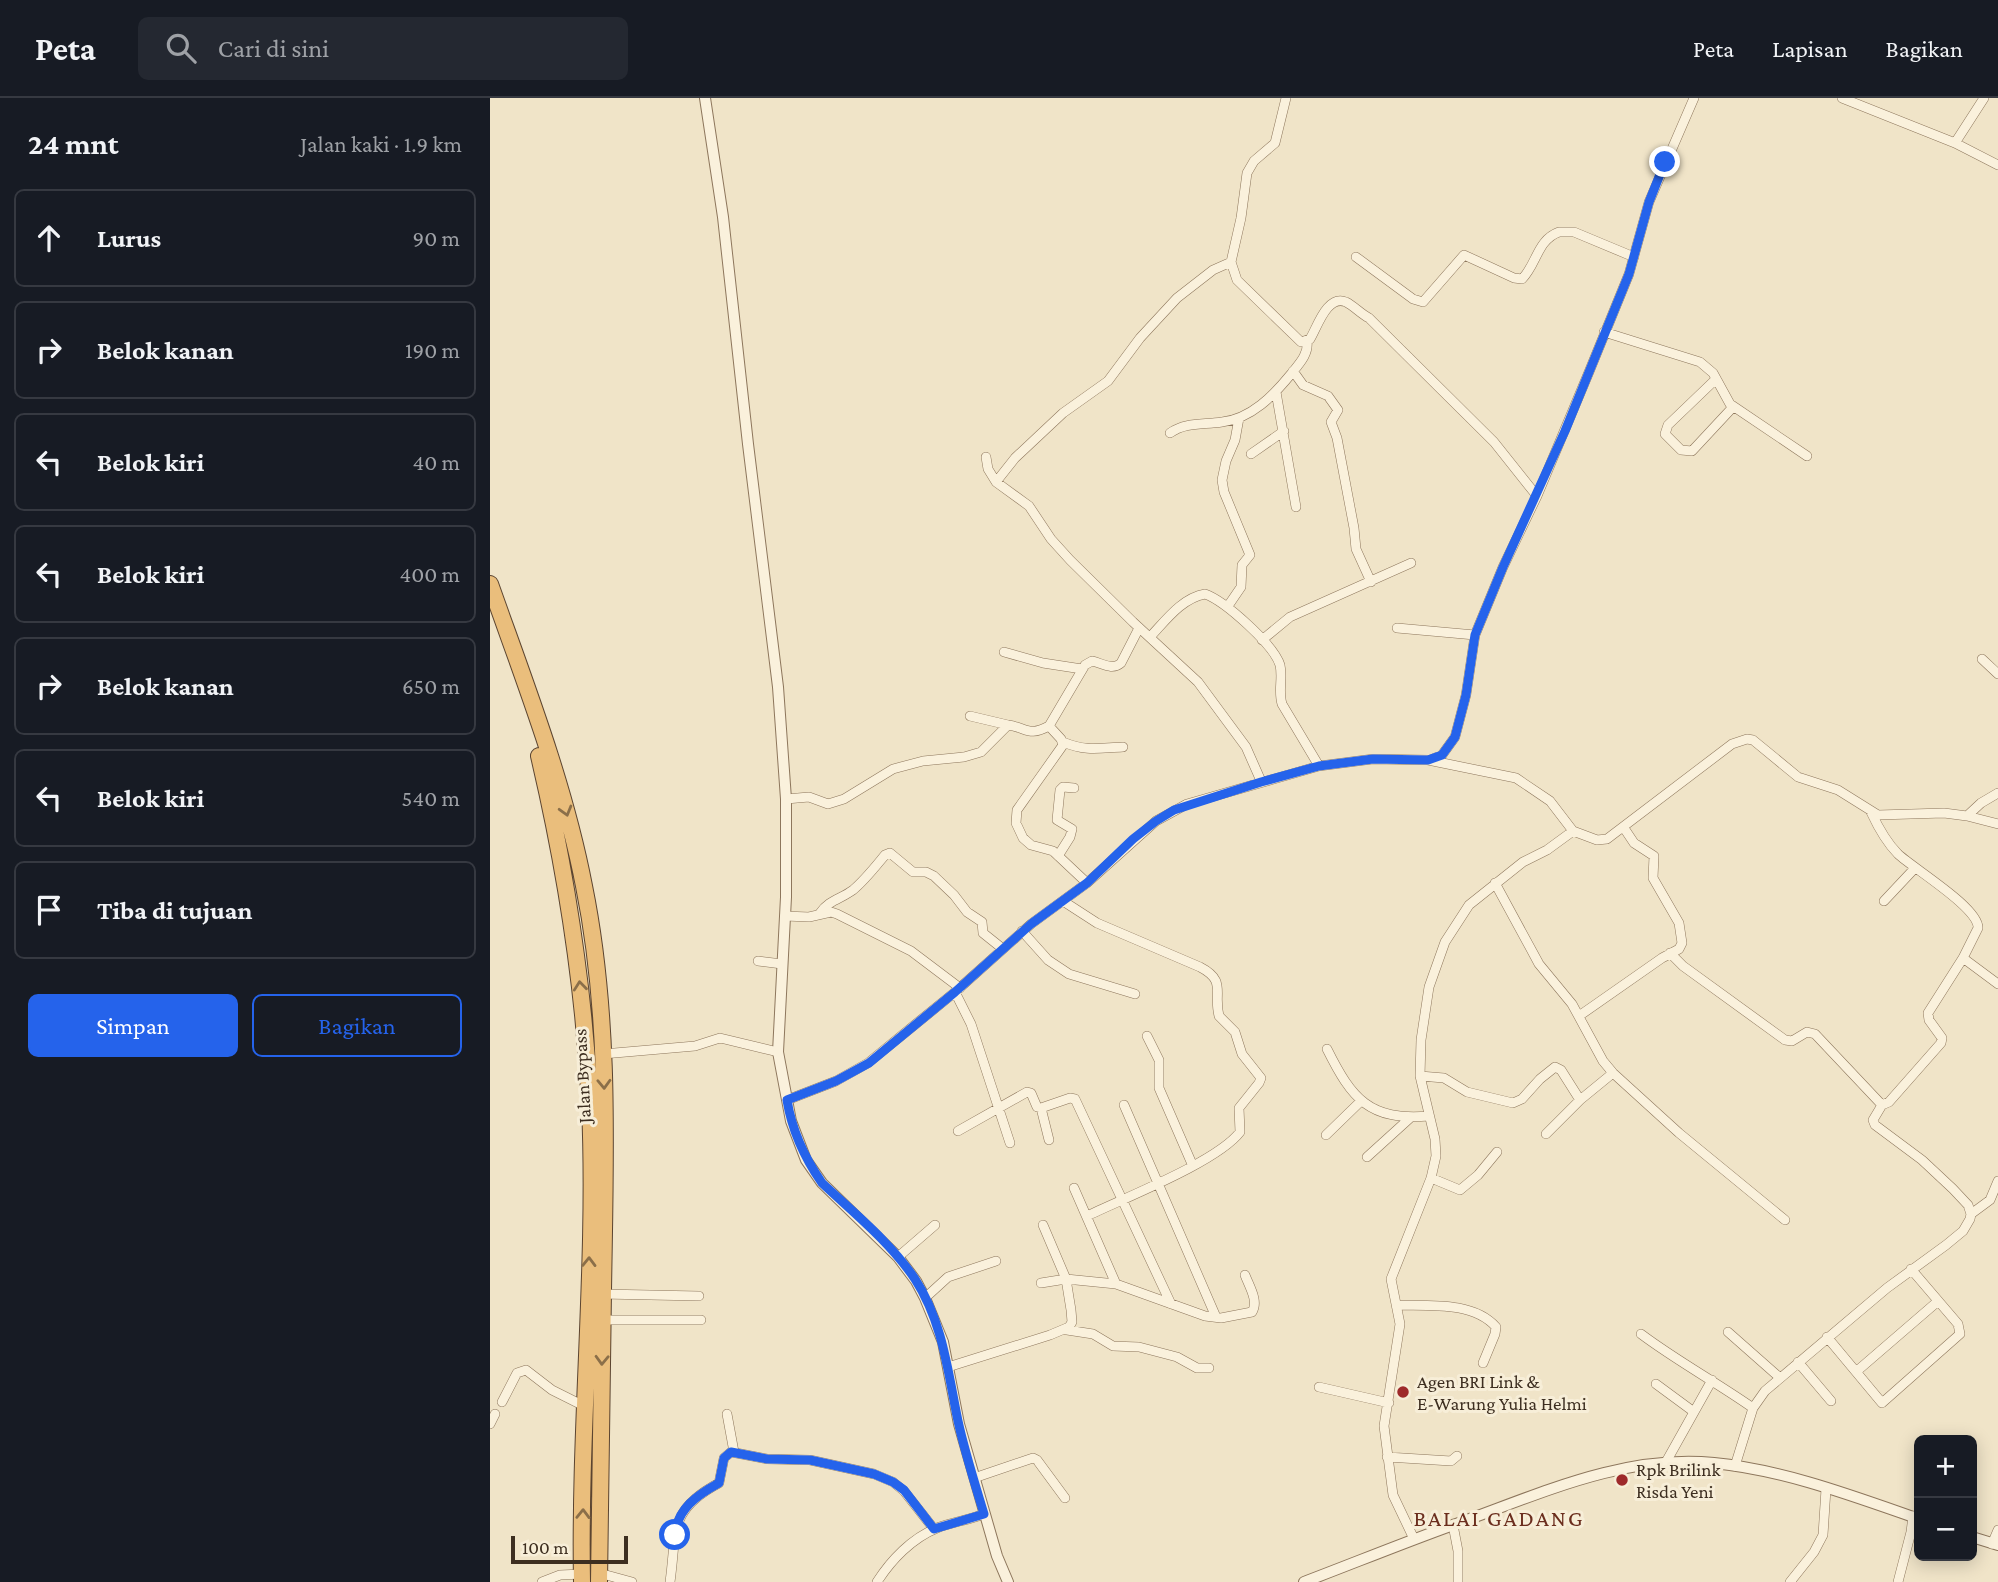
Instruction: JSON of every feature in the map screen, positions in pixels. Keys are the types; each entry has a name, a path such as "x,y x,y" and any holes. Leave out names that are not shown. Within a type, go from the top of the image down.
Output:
{"highway":[{"name":"Jalan Bypass","path":"490,584 530,694 570,821 585,888 596,966 603,1054 599,1177 584,1406 582,1578"},
{"name":"Jalan Bypass","path":"490,616 521,697 539,756 576,945 599,1177 603,1294 599,1578"}],"street":[{"path":"705,98 723,218 771,619 786,799 785,916 778,1052 791,1121 806,1160 822,1183 898,1257 916,1280 925,1298 943,1342 959,1424 997,1556 1008,1582"},
{"path":"1286,98 1275,143 1254,161 1247,173 1231,262 1237,280 1262,306 1298,340 1307,341"},
{"path":"1428,760 1442,755 1455,737 1466,695 1475,635 1503,567 1537,496 1604,332 1634,257 1649,202 1694,98"},
{"path":"1842,98 1955,143 1998,165"},
{"path":"1955,143 1984,98"},
{"path":"1356,257 1413,299 1423,302 1464,255 1514,278 1522,279 1542,245 1559,232 1574,232 1634,257"},
{"path":"996,482 1015,458 1054,421 1108,381 1140,338 1177,298 1213,270 1231,262"},
{"path":"1170,433 1197,423 1224,422 1239,418 1259,406 1276,392 1303,358 1307,341 1327,307 1334,302 1345,302 1369,318 1390,337 1494,442 1537,496"},
{"path":"1604,332 1700,362 1713,373 1725,397 1734,407 1807,456"},
{"path":"1293,371 1303,385 1328,396 1338,410 1331,422 1337,438 1356,549 1371,582"},
{"path":"1716,379 1668,425 1665,434 1681,450 1692,451 1734,407"},
{"path":"1276,392 1296,507"},
{"path":"1228,606 1241,587 1242,565 1251,555 1224,492 1222,480 1226,461 1236,440 1239,418"},
{"path":"1251,454 1284,431"},
{"path":"986,457 988,469 996,482 1029,506 1051,539 1139,628 1198,682 1246,747 1261,782"},
{"path":"1262,640 1290,617 1411,563"},
{"path":"1150,637 1185,601 1195,596 1205,594 1228,606 1272,650 1281,668 1282,704 1319,766"},
{"path":"970,716 1033,733 1049,726 1082,669 1092,661 1118,666 1139,628"},
{"path":"1397,628 1475,635"},
{"path":"1004,652 1043,663 1082,669"},
{"path":"1982,659 1998,674"},
{"path":"786,799 809,797 828,804 844,799 893,769 923,761 964,757 981,752 1008,726"},
{"path":"1049,726 1063,742 1080,749 1123,747"},
{"path":"787,1100 836,1081 869,1063 957,990 1022,931 1087,883 1156,821 1174,810 1319,766 1373,759 1428,760 1516,778 1550,801 1573,831 1597,839 1607,839 1732,744 1747,739 1759,743 1798,777 1838,790 1871,812 1885,816 1944,813 1998,824"},
{"path":"1063,742 1015,817 1018,830 1031,845 1047,849 1058,856 1087,883"},
{"path":"1058,856 1072,829 1057,820 1060,790 1063,787 1074,788"},
{"path":"1967,816 1998,793"},
{"path":"1871,812 1892,847 1977,919 1978,928 1963,958 1928,1013 1929,1020 1942,1038 1941,1043 1903,1089 1882,1105 1873,1120 1879,1130 1922,1160 1938,1175 1968,1205 1971,1214"},
{"path":"1579,1016 1679,948 1682,943 1679,923 1653,878 1654,856 1634,844 1624,828"},
{"path":"1414,1539 1393,1495 1384,1426 1400,1324 1390,1285 1393,1269 1431,1178 1436,1149 1420,1076 1429,987 1445,942 1469,905 1523,862 1548,850 1573,831"},
{"path":"820,913 830,902 844,897 855,888 885,855 890,853 913,872 930,874 938,880 967,912 982,922 982,933 1003,949"},
{"path":"1884,901 1915,868"},
{"path":"1495,883 1539,964 1579,1016 1603,1061 1613,1073 1679,1133 1785,1220"},
{"path":"1063,901 1088,919 1211,973 1216,980 1219,1016 1235,1032 1242,1054 1258,1072 1260,1080 1240,1107 1241,1128 1226,1145 1087,1216"},
{"path":"785,916 837,914 911,951 957,990 1010,1143"},
{"path":"1022,931 1048,960 1069,974 1135,994"},
{"path":"1670,953 1683,966 1785,1040 1792,1041 1807,1032 1815,1034 1882,1105"},
{"path":"1963,958 1998,984"},
{"path":"758,961 782,964"},
{"path":"1147,1036 1159,1060 1159,1088 1192,1164"},
{"path":"603,1054 695,1046 720,1038 778,1052"},
{"path":"1327,1049 1345,1084 1361,1101 1386,1114 1410,1118 1429,1116"},
{"path":"1420,1076 1444,1078 1467,1092 1513,1103 1522,1099 1555,1067 1561,1070 1580,1100"},
{"path":"1546,1134 1580,1100 1613,1073"},
{"path":"958,1131 1017,1096 1030,1092 1037,1107 1041,1108 1049,1140"},
{"path":"1041,1108 1070,1098 1075,1099 1171,1304"},
{"path":"1326,1135 1361,1101"},
{"path":"1124,1105 1216,1317"},
{"path":"1367,1157 1410,1118"},
{"path":"1431,1178 1460,1190 1478,1175 1496,1152"},
{"path":"1735,1466 1753,1408 1779,1377 1911,1269 1963,1231 1971,1214 1990,1200 1998,1181"},
{"path":"1074,1188 1116,1284"},
{"path":"1043,1224 1066,1279 1072,1322 1067,1330"},
{"path":"898,1257 935,1225"},
{"path":"925,1298 948,1278 996,1261"},
{"path":"1828,1337 1882,1403 1960,1334 1958,1324 1937,1303 1911,1269"},
{"path":"1041,1283 1066,1279 1116,1284 1191,1312 1216,1317 1254,1309 1255,1303 1245,1275"},
{"path":"603,1294 699,1296"},
{"path":"1857,1371 1937,1303"},
{"path":"1397,1305 1459,1308 1474,1312 1492,1323 1496,1327 1495,1334 1483,1363"},
{"path":"603,1320 701,1320"},
{"path":"948,1367 1067,1330 1093,1334 1113,1346 1139,1347 1177,1357 1198,1368 1209,1368"},
{"path":"1728,1332 1779,1377"},
{"path":"1641,1334 1681,1363 1753,1408"},
{"path":"1798,1362 1831,1401"},
{"path":"502,1402 517,1373 526,1370 552,1390 584,1406"},
{"path":"1666,1462 1712,1380"},
{"path":"1656,1384 1694,1412"},
{"path":"1319,1387 1389,1403"},
{"path":"490,1424 495,1414"},
{"path":"727,1414 734,1452"},
{"path":"670,1582 676,1522 691,1501 719,1483 724,1458 734,1452 767,1459 810,1460 887,1479 904,1490 934,1529"},
{"path":"1387,1457 1451,1461 1457,1456"},
{"path":"974,1478 1032,1458 1037,1460 1065,1498"},
{"path":"1304,1582 1553,1487 1606,1472 1666,1462 1735,1466 1826,1489 1914,1517"},
{"path":"1790,1582 1824,1535 1826,1489"},
{"path":"877,1582 906,1547 934,1529 984,1514"},
{"path":"1898,1582 1914,1524"},
{"path":"1453,1525 1458,1551 1456,1580"},
{"path":"1977,1538 1995,1545 1998,1530"},
{"path":"542,1582 560,1575 582,1578"},
{"path":"599,1578 632,1582"}],"place":[{"name":"Agen BRI Link & E-Warung Yulia Helmi","path":"1403,1392"},
{"name":"Rpk Brilink Risda Yeni","path":"1622,1480"}],"district":[{"name":"BALAI GADANG","path":"1499,1518"}],"route":[{"path":"675,1535 676,1522 691,1501 719,1483 724,1458 731,1452 767,1459 810,1460 874,1474 904,1490 934,1529 984,1514 959,1424 943,1342 925,1298 916,1280 898,1257 813,1171 791,1121 787,1100 836,1081 869,1063 955,992 1031,924 1087,883 1133,839 1174,810 1319,766 1373,759 1428,760 1442,755 1455,737 1466,695 1475,635 1565,431 1629,274 1649,202 1665,162"}]}
